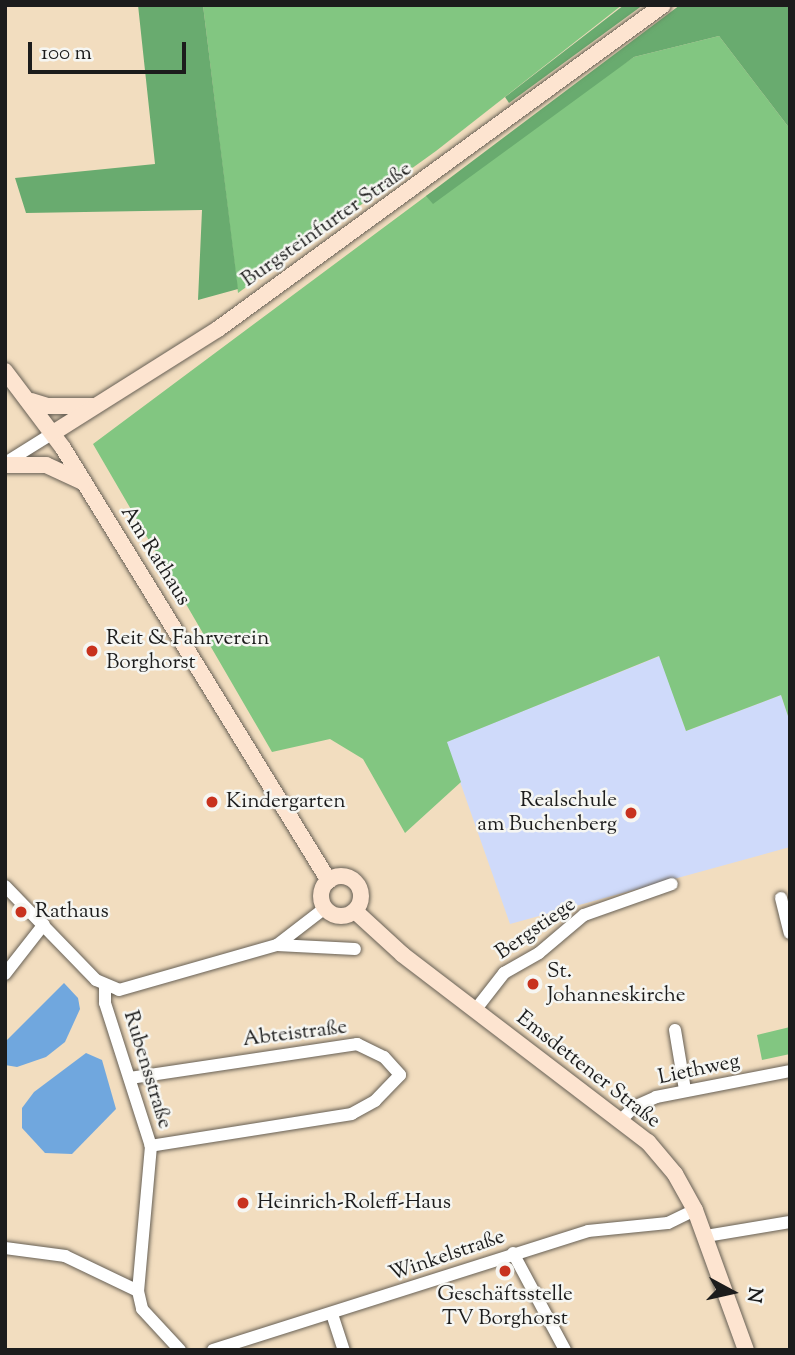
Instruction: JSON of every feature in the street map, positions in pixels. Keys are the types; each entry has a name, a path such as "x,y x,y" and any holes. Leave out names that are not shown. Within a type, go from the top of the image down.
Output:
{"main road":[{"name":"Burgsteinfurter Straße","path":"53,433 218,329 377,217 663,5"},
{"name":"Am Rathaus","path":"5,370 32,401 53,433 329,881"},
{"path":"32,401 47,406 95,406"},
{"path":"5,464 46,465 84,483"},
{"path":"344,877 357,884 361,898 355,911 339,916 325,908 322,893 329,881 344,877"},
{"name":"Emsdettener Straße","path":"355,911 403,955 622,1119 675,1174 706,1236 746,1350"}],"street":[{"name":"Burgsteinfurter Straße","path":"5,464 53,433"},
{"name":"Bergstiege","path":"476,1009 504,974 539,953 584,915 672,884"},
{"path":"5,886 105,986 136,987 277,945 355,949"},
{"path":"781,898 790,933"},
{"path":"277,945 325,908"},
{"path":"5,974 44,924"},
{"name":"Rubensstraße","path":"105,986 105,1003 150,1146 138,1291"},
{"path":"675,1030 685,1090"},
{"name":"Abteistraße","path":"130,1079 357,1044 384,1057 400,1075 374,1101 352,1114 150,1146"},
{"name":"Liethweg","path":"622,1119 634,1107 685,1090 790,1071"},
{"name":"Winkelstraße","path":"213,1350 588,1231 668,1223 695,1210"},
{"path":"706,1236 790,1222"},
{"path":"5,1248 65,1256 138,1291 142,1309 180,1350"},
{"path":"513,1253 565,1350"},
{"path":"332,1314 344,1350"}],"shaded area":[{"name":"Realschule am Buchenberg","path":"660,656 686,731 781,695 790,722 790,847 510,924 446,742"}],"green space":[{"path":"138,5 203,5 238,289 198,300 202,210 26,213 15,178 155,164"},
{"path":"203,5 622,5 436,151 238,293"},
{"path":"624,5 643,5 509,103 505,97"},
{"path":"680,5 790,5 790,129 719,36 634,57 433,204 426,196"},
{"path":"719,36 790,129 790,722 781,695 686,731 659,656 447,742 461,782 405,833 363,759 330,739 272,752 93,444 426,196 634,57"},
{"path":"790,1027 790,1054 762,1060 757,1035"}],"water":[{"path":"64,983 78,998 80,1009 65,1042 46,1057 17,1067 5,1065 5,1042"},
{"path":"86,1053 102,1060 116,1109 72,1154 45,1153 22,1128 22,1108 34,1092"}],"place":[{"name":"Reit & Fahrverein Borghorst","path":"92,651"},
{"name":"Kindergarten","path":"212,802"},
{"name":"Realschule am Buchenberg","path":"631,813"},
{"name":"Rathaus","path":"21,912"},
{"name":"St. Johanneskirche","path":"533,984"},
{"name":"Heinrich-Roleff-Haus","path":"243,1203"},
{"name":"Geschäftsstelle TV Borghorst","path":"505,1271"}]}
